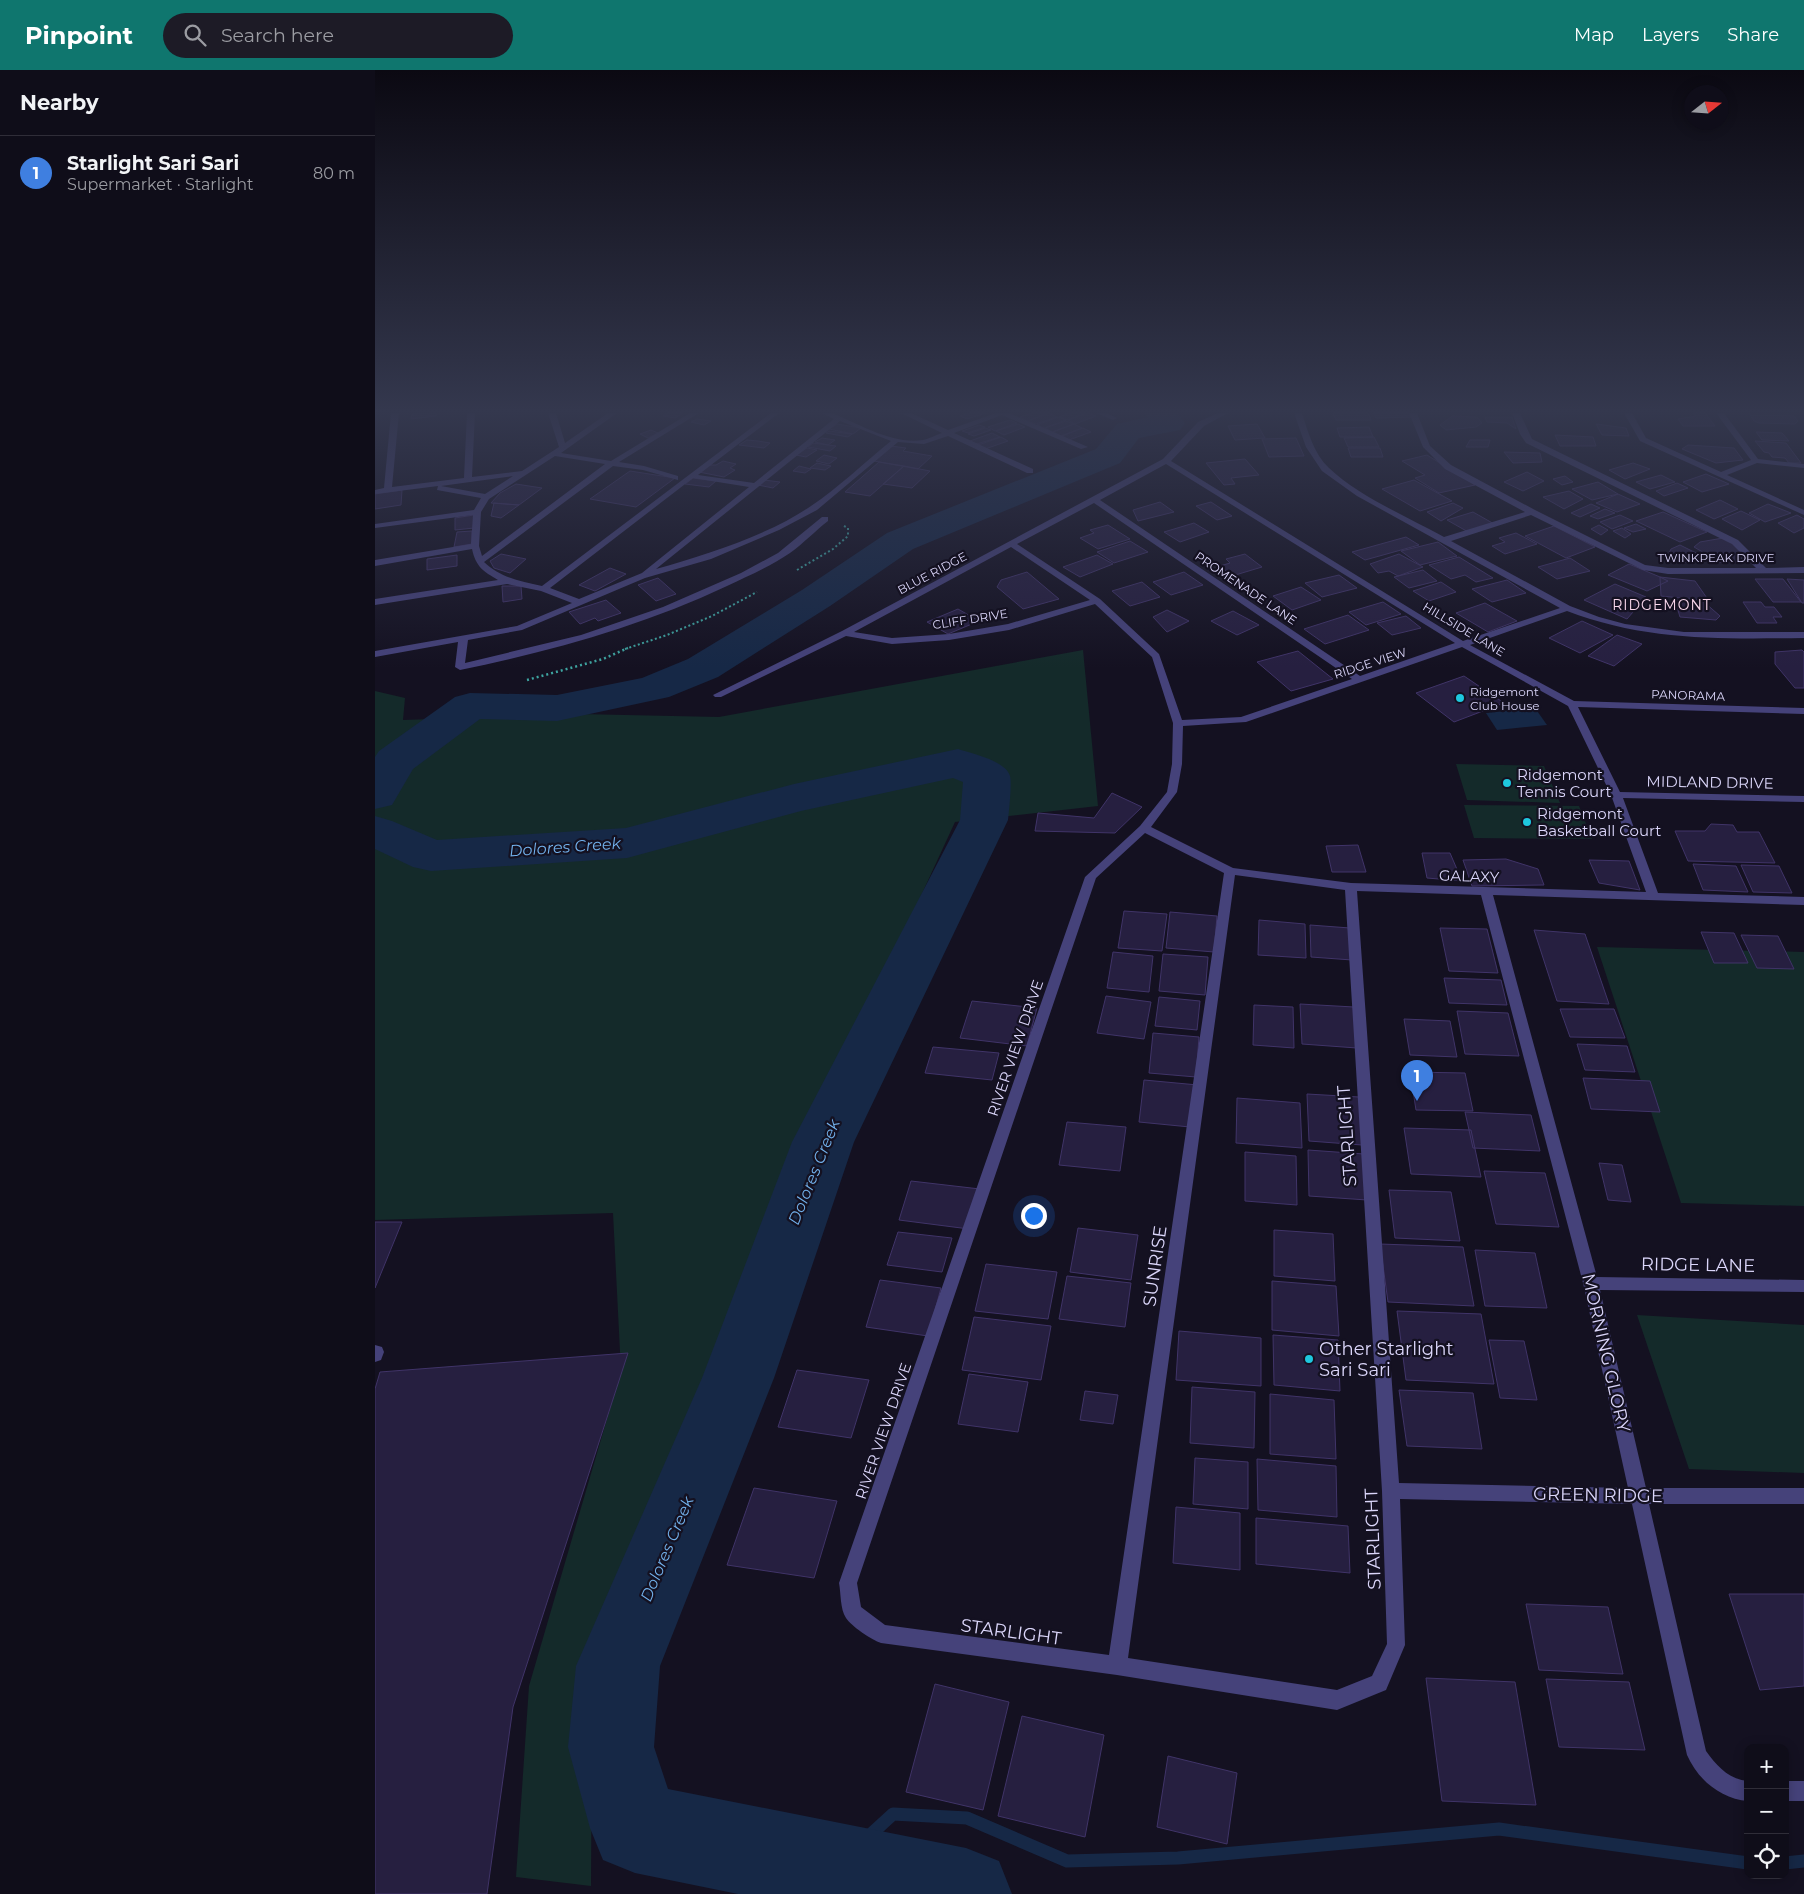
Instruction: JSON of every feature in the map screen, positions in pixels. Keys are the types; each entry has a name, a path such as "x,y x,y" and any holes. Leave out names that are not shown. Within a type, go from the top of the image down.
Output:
{"street":[{"path":"485,498 477,512 475,546 479,562 489,572 507,581 544,589 581,603"},
{"path":"479,562 565,498"},
{"path":"544,589 663,498"},
{"path":"642,576 737,498"},
{"path":"375,654 463,640 519,628 642,576 708,557 776,528 814,508 826,498"},
{"name":"HILLSIDE LANE","path":"1226,498 1464,645 1572,704"},
{"path":"1368,498 1567,608 1591,619 1645,632 1717,636 1804,635"},
{"name":"TWINKPEAK DRIVE","path":"1506,498 1643,567 1668,571 1804,570"},
{"path":"1646,498 1735,542 1764,571"},
{"path":"1771,498 1804,513"},
{"name":"BLUE RIDGE","path":"717,695 845,633 1013,545 1094,499"},
{"name":"PROMENADE LANE","path":"1094,499 1360,680"},
{"path":"375,526 477,512"},
{"path":"1444,540 1532,512"},
{"path":"463,640 460,667 520,656 591,635 663,610 751,570 783,554 825,518"},
{"name":"RIVER VIEW DRIVE","path":"881,1634 853,1612 847,1583 1091,877 1144,828 1172,792 1177,764 1178,723 1156,656 1097,601 1013,545"},
{"path":"375,563 475,546"},
{"path":"375,602 507,581"},
{"name":"CLIFF DRIVE","path":"845,633 892,641 949,638 1009,627 1097,601"},
{"name":"RIDGE VIEW","path":"1178,723 1242,720 1567,608"},
{"path":"1572,704 1616,795 1654,898"},
{"name":"PANORAMA","path":"1572,704 1804,711"},
{"name":"MIDLAND DRIVE","path":"1616,795 1804,799"},
{"name":"GALAXY","path":"1144,828 1230,871 1351,887 1654,898 1804,901"},
{"name":"SUNRISE","path":"1117,1666 1230,871"},
{"name":"STARLIGHT","path":"881,1634 1117,1666 1337,1700 1379,1683 1396,1645 1391,1492 1351,887"},
{"name":"MORNING GLORY","path":"1486,891 1591,1283 1697,1755 1715,1779 1744,1791"},
{"name":"RIDGE LANE","path":"1591,1283 1804,1286"},
{"name":"GREEN RIDGE","path":"1391,1492 1638,1496 1804,1496"},
{"path":"1789,1791 1804,1791"}],"green space":[{"path":"1083,650 1098,806 955,822 737,1294 592,1706 591,1886 516,1877 529,1686 621,1371 613,1213 375,1220 375,691 405,698 403,720 434,719 478,712 719,717"},
{"name":"Ridgemont Tennis Court","path":"1456,764 1544,766 1560,803 1467,800"},
{"name":"Ridgemont Basketball Court","path":"1464,805 1579,806 1592,839 1474,838"},
{"path":"1597,947 1804,952 1804,1206 1681,1203"},
{"path":"1637,1315 1804,1325 1804,1473 1689,1469"}],"water":[{"path":"1535,708 1547,725 1497,730 1486,713"}],"building":[{"path":"375,498 401,498 401,505 375,509"},
{"path":"495,498 528,498 519,505 491,503"},
{"path":"591,498 648,498 636,507 590,499"},
{"path":"1398,498 1447,498 1452,501 1420,511"},
{"path":"1545,498 1583,499 1564,509"},
{"path":"1608,498 1627,498 1640,504 1617,512 1596,503"},
{"path":"1720,500 1738,509 1714,519 1696,510"},
{"path":"1160,502 1174,512 1138,521 1133,510"},
{"path":"1211,502 1232,516 1217,520 1196,506"},
{"path":"494,503 519,505 501,518 491,516"},
{"path":"1453,503 1463,508 1441,521 1427,512"},
{"path":"1591,504 1600,508 1580,517 1571,513"},
{"path":"1768,504 1791,513 1765,522 1749,513"},
{"path":"1605,509 1615,513 1598,519 1590,516"},
{"path":"1741,511 1760,520 1742,530 1722,519"},
{"path":"1473,512 1496,525 1470,533 1447,520"},
{"path":"1663,512 1707,532 1680,542 1636,521"},
{"path":"474,515 474,528 455,530 455,518"},
{"path":"1620,515 1633,521 1612,529 1600,522"},
{"path":"1797,515 1804,519 1804,528 1794,533 1778,523"},
{"path":"1194,523 1209,532 1180,542 1164,532"},
{"path":"1636,524 1646,529 1633,532 1624,528"},
{"path":"1108,525 1130,539 1098,549 1080,538 1094,533 1090,530"},
{"path":"1599,525 1608,530 1601,535 1591,529"},
{"path":"1554,526 1595,547 1566,558 1525,536"},
{"path":"1622,528 1631,534 1625,538 1613,531"},
{"path":"472,531 472,544 454,547 457,532"},
{"path":"1516,533 1537,544 1505,554 1492,546 1505,542 1499,538"},
{"path":"1406,537 1419,545 1365,560 1352,552"},
{"path":"1723,538 1738,546 1749,562 1711,562 1706,554 1694,547 1700,542"},
{"path":"1130,541 1148,552 1114,563 1097,552"},
{"path":"1438,542 1457,556 1420,565 1401,551"},
{"path":"1680,545 1702,556 1684,563 1668,555 1671,549"},
{"path":"501,554 526,559 510,573 494,568 490,561"},
{"path":"1245,554 1262,567 1232,576 1220,566 1230,563 1226,559"},
{"path":"1399,554 1423,567 1398,576 1389,571 1378,573 1370,564"},
{"path":"457,555 457,566 427,570 427,559"},
{"path":"1097,555 1113,564 1080,577 1063,567"},
{"path":"1459,557 1493,578 1476,582 1465,575 1451,579 1429,565"},
{"path":"1570,558 1590,571 1557,579 1538,567"},
{"path":"1629,564 1668,581 1647,591 1608,575"},
{"path":"610,568 626,574 595,591 579,585"},
{"path":"1423,570 1437,581 1409,588 1394,577"},
{"path":"1027,572 1059,599 1023,609 997,587 1001,580"},
{"path":"1184,572 1203,585 1171,595 1153,582"},
{"path":"1339,575 1357,588 1322,597 1305,583"},
{"path":"1660,577 1695,581 1709,601 1661,596"},
{"path":"658,578 676,594 656,601 638,585"},
{"path":"1755,579 1783,579 1801,602 1773,602"},
{"path":"1787,579 1804,580 1804,603 1802,603"},
{"path":"1507,580 1526,593 1492,602 1472,589"},
{"path":"1142,582 1160,597 1130,606 1112,591"},
{"path":"1441,582 1456,592 1429,601 1413,591"},
{"path":"1615,584 1646,597 1627,619 1584,600"},
{"path":"502,586 521,586 522,599 503,602"},
{"path":"1301,587 1321,600 1292,610 1273,596"},
{"path":"606,600 621,613 598,621 595,618 580,624 569,612"},
{"path":"1675,600 1704,602 1720,616 1716,620 1680,617"},
{"path":"1383,602 1401,614 1366,625 1349,612"},
{"path":"1743,602 1761,602 1765,607 1774,607 1782,617 1773,617 1777,623 1757,623"},
{"path":"1485,603 1517,621 1488,632 1456,613"},
{"path":"958,609 979,621 948,634 927,622"},
{"path":"1167,610 1189,621 1167,632 1153,617"},
{"path":"1233,611 1259,625 1237,635 1211,621"},
{"path":"1348,615 1369,630 1325,644 1304,629"},
{"path":"1406,616 1421,628 1392,635 1377,623"},
{"path":"1582,621 1613,635 1580,653 1549,638"},
{"path":"1617,635 1642,644 1614,666 1588,656"},
{"path":"1802,650 1804,652 1804,688 1795,688 1775,664 1775,652"},
{"path":"1298,651 1333,679 1291,691 1257,662"},
{"name":"Ridgemont Club House","path":"1464,676 1504,703 1454,722 1416,693"},
{"path":"1112,793 1142,807 1115,833 1035,831 1038,813 1094,818"},
{"path":"1711,824 1733,825 1737,832 1759,832 1775,863 1688,861 1675,831 1705,831"},
{"path":"1358,845 1366,872 1332,872 1326,846"},
{"path":"1422,853 1450,853 1462,881 1427,878"},
{"path":"1506,859 1538,869 1544,885 1472,886 1463,860"},
{"path":"1589,860 1629,861 1640,890 1599,883"},
{"path":"1693,864 1736,866 1748,892 1703,890"},
{"path":"1741,865 1779,866 1792,893 1753,892"},
{"path":"1124,911 1167,914 1162,951 1118,948"},
{"path":"1170,912 1217,916 1214,952 1166,948"},
{"path":"1259,920 1305,924 1306,958 1258,955"},
{"path":"1310,925 1350,928 1352,960 1311,957"},
{"path":"1440,928 1487,929 1498,973 1449,971"},
{"path":"1534,930 1585,934 1609,1004 1557,1001"},
{"path":"1701,932 1734,933 1748,963 1714,963"},
{"path":"1741,935 1778,936 1794,969 1757,968"},
{"path":"1113,952 1153,956 1149,992 1107,988"},
{"path":"1163,954 1208,957 1205,995 1159,991"},
{"path":"1444,978 1501,980 1507,1005 1449,1003"},
{"path":"1106,996 1151,1002 1144,1039 1097,1033"},
{"path":"1159,997 1200,1001 1197,1030 1155,1026"},
{"path":"972,1001 1037,1008 1027,1046 960,1038"},
{"path":"1300,1004 1354,1007 1357,1048 1302,1044"},
{"path":"1254,1005 1293,1007 1294,1048 1253,1045"},
{"path":"1560,1009 1614,1009 1625,1038 1570,1037"},
{"path":"1457,1011 1508,1013 1519,1056 1465,1054"},
{"path":"1404,1019 1450,1021 1457,1057 1410,1055"},
{"path":"1153,1033 1199,1037 1196,1077 1149,1073"},
{"path":"1577,1044 1627,1046 1635,1072 1585,1070"},
{"path":"933,1047 999,1053 992,1080 925,1073"},
{"path":"1410,1072 1465,1073 1473,1111 1416,1110"},
{"path":"1583,1078 1650,1081 1660,1112 1591,1109"},
{"path":"1144,1080 1198,1085 1190,1127 1139,1122"},
{"path":"1307,1094 1359,1097 1362,1145 1309,1141"},
{"path":"1237,1098 1300,1103 1302,1148 1236,1143"},
{"path":"1465,1112 1531,1115 1540,1151 1473,1148"},
{"path":"1067,1122 1126,1127 1120,1171 1059,1165"},
{"path":"1404,1128 1471,1130 1481,1177 1411,1174"},
{"path":"1308,1150 1364,1154 1367,1200 1309,1196"},
{"path":"1245,1152 1296,1156 1297,1205 1245,1201"},
{"path":"1599,1163 1622,1165 1631,1202 1608,1200"},
{"path":"1484,1171 1545,1173 1559,1227 1496,1224"},
{"path":"911,1181 980,1189 969,1229 899,1220"},
{"path":"1389,1190 1451,1192 1460,1241 1395,1238"},
{"path":"375,1222 402,1222 375,1288"},
{"path":"1078,1228 1138,1235 1131,1280 1070,1272"},
{"path":"1274,1230 1333,1234 1335,1281 1274,1276"},
{"path":"898,1232 952,1238 942,1272 887,1265"},
{"path":"1380,1244 1463,1247 1474,1306 1388,1302"},
{"path":"1475,1250 1535,1253 1547,1308 1485,1306"},
{"path":"986,1264 1057,1272 1048,1319 975,1311"},
{"path":"1067,1276 1131,1283 1125,1327 1059,1319"},
{"path":"880,1280 941,1288 928,1336 866,1327"},
{"path":"1272,1281 1336,1286 1339,1336 1272,1330"},
{"path":"1397,1311 1481,1314 1494,1384 1406,1380"},
{"path":"974,1317 1051,1326 1041,1380 962,1370"},
{"path":"1179,1331 1261,1338 1261,1386 1176,1380"},
{"path":"1273,1335 1338,1340 1340,1391 1274,1385"},
{"path":"1489,1340 1524,1341 1537,1400 1500,1398"},
{"path":"628,1353 513,1707 487,1894 375,1894 375,1389 380,1372"},
{"path":"797,1370 869,1380 851,1438 778,1427"},
{"path":"969,1374 1028,1382 1018,1432 958,1424"},
{"path":"1192,1387 1255,1392 1254,1448 1190,1443"},
{"path":"1399,1390 1473,1393 1482,1449 1407,1446"},
{"path":"1085,1391 1118,1395 1113,1424 1080,1420"},
{"path":"1270,1394 1334,1400 1336,1459 1270,1454"},
{"path":"1195,1458 1248,1462 1248,1509 1193,1504"},
{"path":"1257,1459 1336,1466 1337,1517 1258,1510"},
{"path":"754,1488 837,1501 814,1578 727,1565"},
{"path":"1176,1507 1240,1513 1240,1570 1173,1563"},
{"path":"1256,1518 1348,1526 1350,1573 1256,1564"},
{"path":"1729,1594 1804,1594 1804,1686 1760,1690"},
{"path":"1526,1604 1608,1607 1623,1674 1539,1670"},
{"path":"1426,1678 1515,1682 1536,1805 1442,1801"},
{"path":"1546,1679 1629,1682 1645,1750 1559,1747"},
{"path":"935,1684 1009,1702 983,1810 906,1792"},
{"path":"1022,1716 1104,1735 1085,1837 998,1816"},
{"path":"1168,1756 1237,1773 1227,1844 1157,1827"}],"waterway":[{"name":"Dolores Creek","path":"375,795 395,761 470,706 557,708 654,688 703,668 816,598 900,541 1005,498"},
{"name":"Dolores Creek","path":"375,831 431,856 627,843 794,798 958,763 987,776 984,820 823,1142 738,1378 618,1666 611,1747 635,1828 966,1894"},
{"path":"834,1868 893,1814 967,1818 1067,1861 1178,1858 1499,1829 1744,1862"},
{"path":"1789,1863 1804,1861"}],"place":[{"name":"Ridgemont Club House","path":"1460,698"},
{"name":"Ridgemont Tennis Court","path":"1507,783"},
{"name":"Ridgemont Basketball Court","path":"1527,822"},
{"name":"Starlight Sari Sari","path":"1417,1101"},
{"name":"Other Starlight Sari Sari","path":"1309,1359"}],"district":[{"name":"RIDGEMONT","path":"1662,605"}]}
